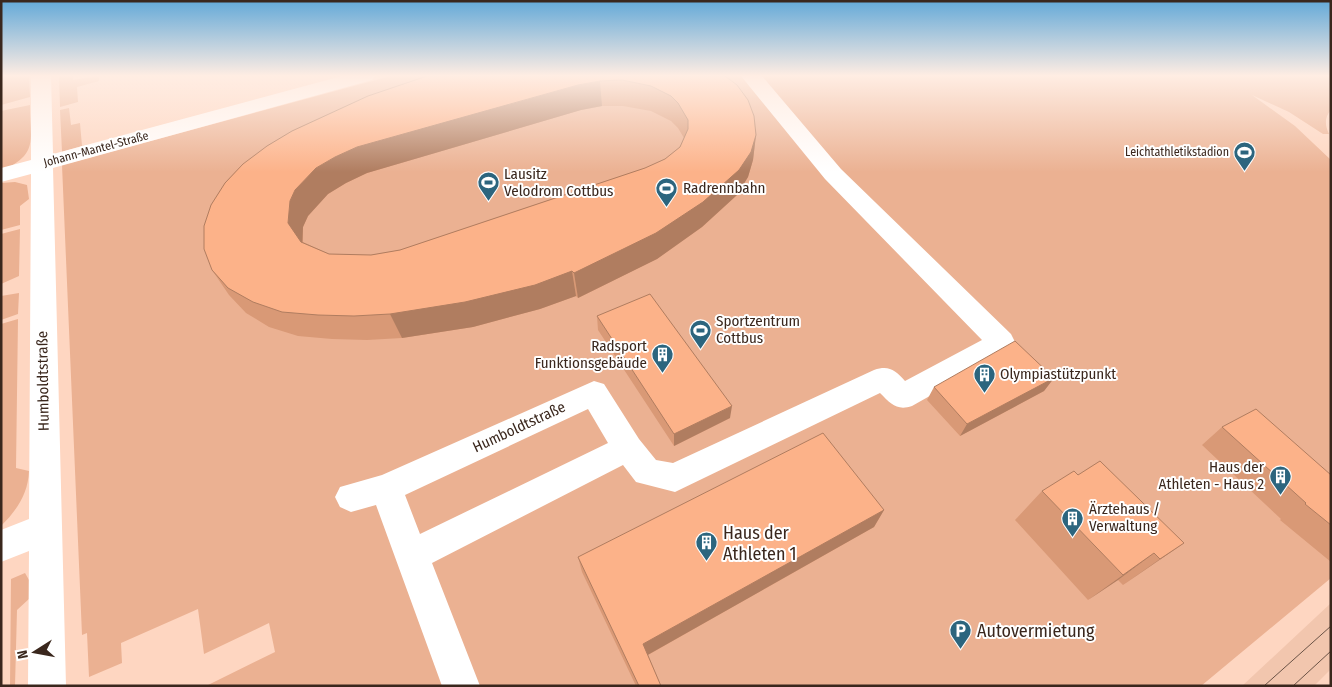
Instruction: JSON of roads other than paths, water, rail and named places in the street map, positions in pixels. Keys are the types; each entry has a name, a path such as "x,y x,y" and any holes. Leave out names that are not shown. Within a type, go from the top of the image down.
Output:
{"street":[{"name":"Humboldtstraße","path":"41,108 46,686"},
{"name":"Johann-Mantel-Straße","path":"1,175 248,108"},
{"name":"Humboldtstraße","path":"351,497 386,488 594,393 628,448 647,472 675,478 884,378 902,397 1001,342 833,174 778,108"},
{"path":"413,555 628,448"},
{"path":"386,488 413,555 461,686"},
{"path":"1,546 45,528"}],"tram line":[{"path":"1264,686 1331,626"},
{"path":"1293,686 1331,651"}],"place":[{"name":"Leichtathletikstadion","path":"1245,171"},
{"name":"Lausitz Velodrom Cottbus","path":"488,202"},
{"name":"Radrennbahn","path":"667,207"},
{"name":"Sportzentrum Cottbus","path":"700,349"},
{"name":"Radsport Funktionsgebäude","path":"663,374"},
{"name":"Olympiastützpunkt","path":"984,393"},
{"name":"Haus der Athleten - Haus 2","path":"1280,495"},
{"name":"Ärztehaus / Verwaltung","path":"1073,537"},
{"name":"Haus der Athleten 1","path":"707,562"},
{"name":"Autovermietung","path":"961,650"}]}
